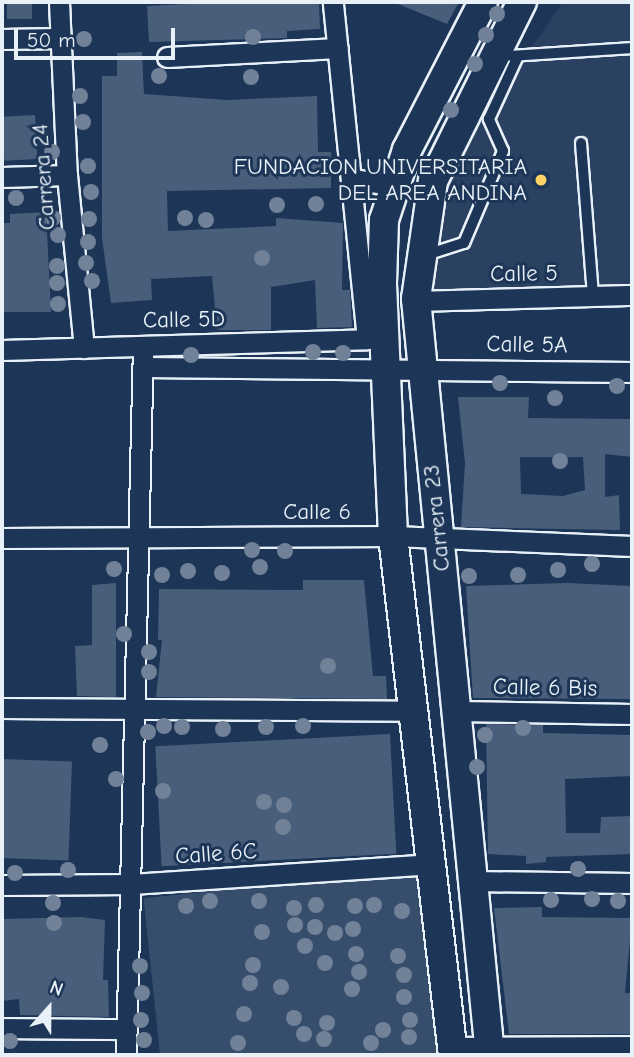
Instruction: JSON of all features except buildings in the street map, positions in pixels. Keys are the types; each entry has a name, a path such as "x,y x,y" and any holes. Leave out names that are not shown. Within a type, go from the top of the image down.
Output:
{"main road":[{"name":"Carrera 23","path":"453,1051 393,536 384,220 407,150 483,2"},
{"name":"Carrera 23","path":"489,1051 416,301 420,257 433,181 476,118 506,55 522,2"}],"street":[{"name":"Carrera 24","path":"59,2 67,175 84,348"},
{"path":"332,2 353,179 396,186"},
{"path":"2,39 60,38"},
{"path":"167,57 338,48"},
{"path":"2,177 67,175"},
{"name":"Calle 5D","path":"2,350 367,339 353,179"},
{"name":"Calle 5","path":"416,301 632,295"},
{"path":"126,1055 143,346"},
{"name":"Calle 5A","path":"144,366 387,366 632,372"},
{"name":"Calle 6","path":"2,538 393,536 632,547"},
{"path":"2,708 413,711"},
{"name":"Calle 6 Bis","path":"457,711 632,714"},
{"name":"Calle 6C","path":"2,884 131,884 433,864"},
{"path":"471,881 632,883"},
{"path":"2,1028 126,1029"},
{"path":"453,1051 632,1046"}],"lane":[{"path":"506,55 632,48"},
{"path":"420,257 464,243 503,150 476,118"},
{"path":"581,143 593,297"}],"shaded area":[{"name":"FUNDACION UNIVERSITARIA DEL AREA ANDINA","path":"563,2 632,2 632,290 430,297 438,215 463,145"},
{"path":"421,869 441,1055 160,1055 144,898"}],"place":[{"name":"FUNDACION UNIVERSITARIA DEL AREA ANDINA","path":"541,180"}]}
